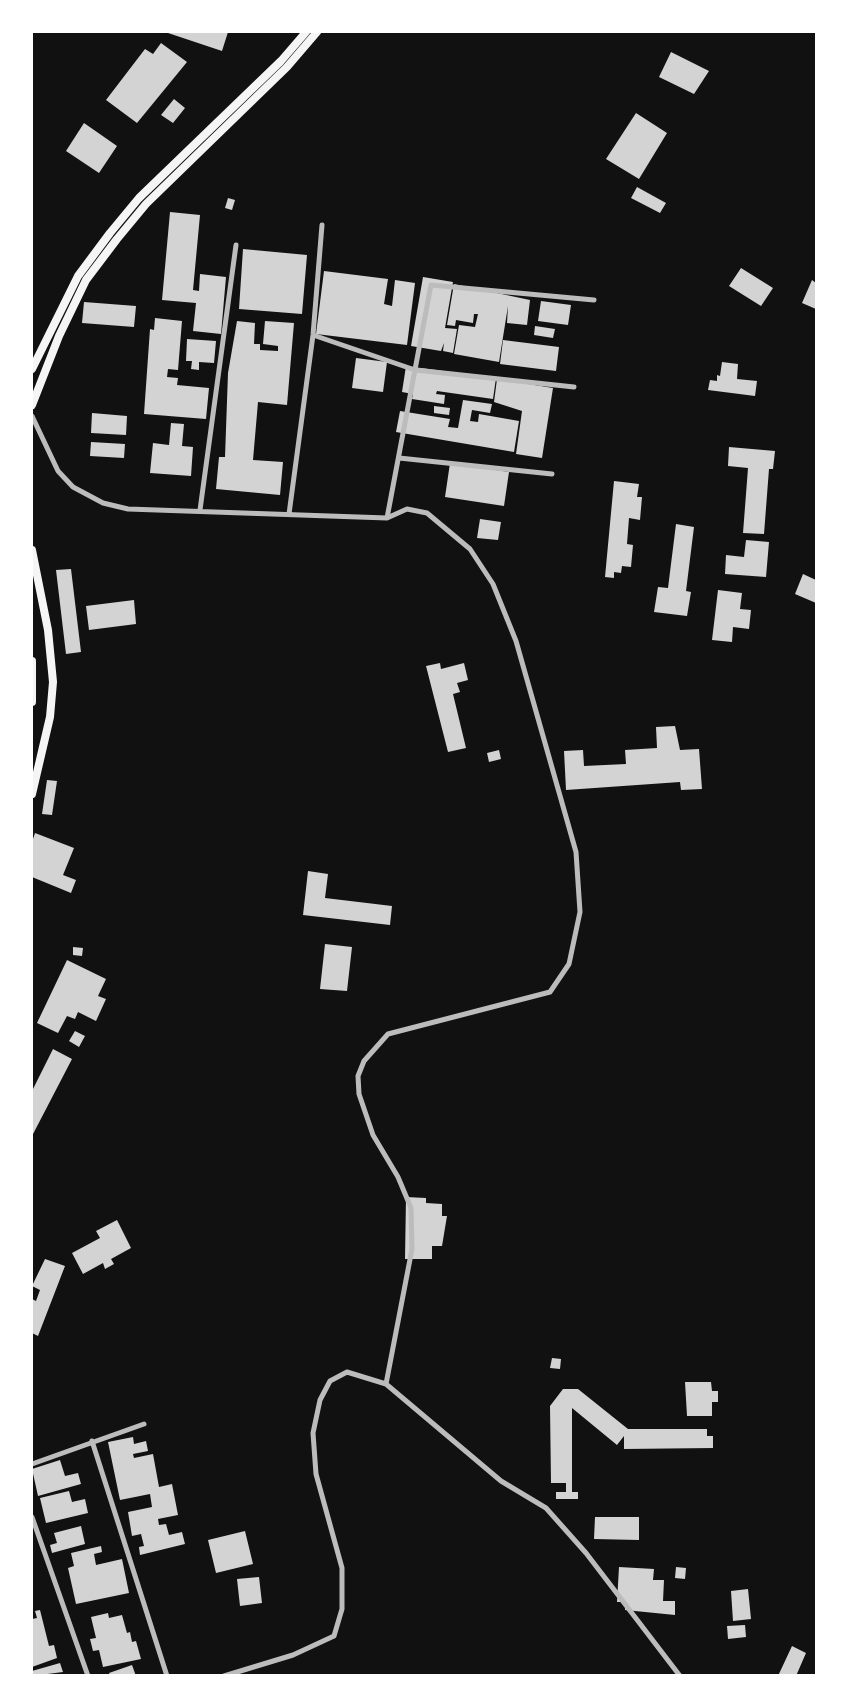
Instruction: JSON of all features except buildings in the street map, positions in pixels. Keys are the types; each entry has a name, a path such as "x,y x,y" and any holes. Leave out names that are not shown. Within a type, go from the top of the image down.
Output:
{"main road":[{"path":"32,369 78,276 110,233 139,198 281,61 306,32"},
{"path":"32,405 59,336 86,280 117,239 146,204 287,67 317,32"},
{"path":"32,550 48,630 53,682 50,718 32,794"},
{"path":"32,661 32,702"}],"street":[{"path":"289,514 313,335 322,225"},
{"path":"200,510 236,245"},
{"path":"387,518 431,285 594,300"},
{"path":"313,335 415,370 574,387"},
{"path":"32,416 58,471 73,487 103,503 128,509 387,518 407,509 427,513 470,549 493,584 516,640 576,852 580,912 569,964 550,992 388,1034 364,1061 358,1076 359,1094 373,1135 398,1177 411,1208 412,1249 387,1384"},
{"path":"399,458 552,474"},
{"path":"224,1675 293,1655 334,1636 342,1609 342,1568 316,1474 313,1433 320,1399 330,1381 347,1373 387,1384 501,1482 546,1508 586,1553 680,1675"},
{"path":"32,1464 144,1424"},
{"path":"92,1441 167,1675"},
{"path":"32,1517 88,1675"}]}
